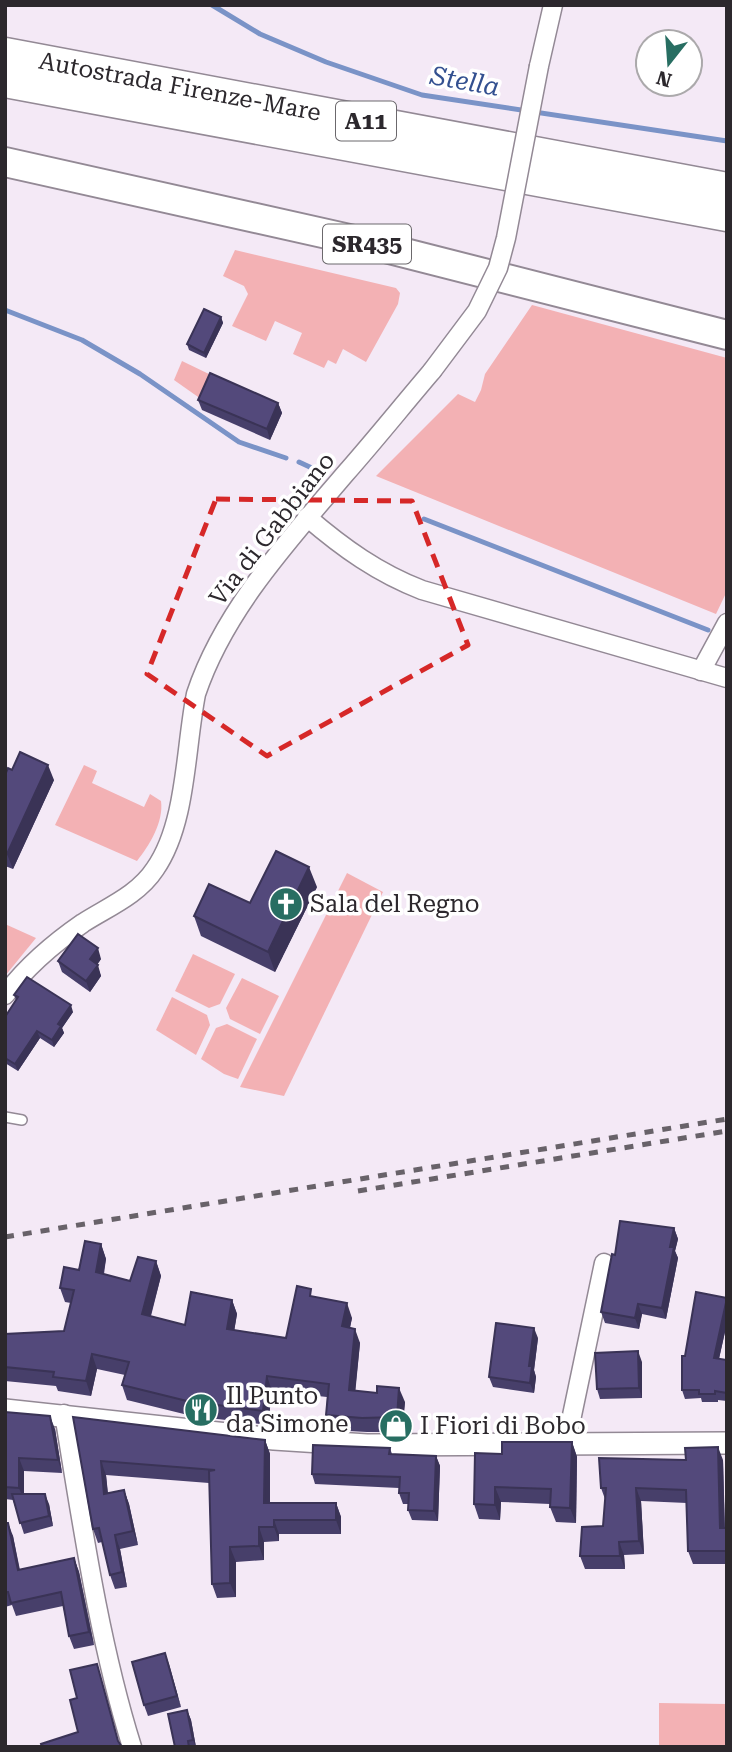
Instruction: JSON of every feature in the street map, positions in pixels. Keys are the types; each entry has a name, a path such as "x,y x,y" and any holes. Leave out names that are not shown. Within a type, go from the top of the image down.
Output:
{"highway":[{"name":"Autostrada Firenze-Mare","path":"5,54 727,189"},
{"name":"Autostrada Firenze-Mare","path":"5,81 727,215"}],"main road":[{"name":"SR435","path":"5,162 354,240 727,335"}],"street":[{"name":"Via di Gabbiano","path":"5,995 20,976 60,940 133,892 156,868 169,843 178,812 192,714 202,676 233,617 307,517 432,371 477,311 498,268 506,238 553,5"},
{"path":"307,517 355,557 410,586 727,678"},
{"path":"701,671 727,623"},
{"path":"566,1444 604,1264"},
{"path":"5,1409 286,1440 398,1446 727,1443"},
{"path":"64,1414 78,1500 114,1680 132,1747"}],"lane":[{"path":"5,1117 22,1120"}],"highlighted area":[{"path":"216,499 412,501 468,645 267,756 147,674"}],"shaded area":[{"path":"235,250 396,288 400,293 398,304 366,362 343,349 336,364 328,360 324,368 293,354 302,333 275,321 266,341 232,326 248,294 244,286 223,276"},
{"path":"532,305 727,358 727,591 716,614 376,476 458,394 475,402 485,374"},
{"path":"182,361 211,375 201,399 174,380"},
{"path":"84,765 97,771 92,783 144,807 150,794 161,801 158,825 137,861 55,825"},
{"path":"347,873 383,892 284,1096 240,1087"},
{"path":"5,924 36,938 5,976"},
{"path":"193,954 235,974 220,1004 209,1008 175,991"},
{"path":"242,978 279,996 260,1034 230,1019 226,1008"},
{"path":"172,997 207,1015 210,1025 196,1055 156,1030"},
{"path":"227,1024 257,1039 238,1079 224,1074 201,1059 216,1028"},
{"path":"659,1703 727,1704 727,1747 659,1747"}],"building":[{"path":"204,309 221,317 204,353 187,344"},
{"path":"210,373 278,403 267,429 198,400"},
{"path":"20,752 48,765 7,854 5,775 8,768 12,770"},
{"path":"276,851 309,867 268,952 194,916 209,884 250,903"},
{"path":"78,934 98,948 90,959 98,965 86,981 58,961"},
{"path":"27,977 71,1005 58,1024 61,1026 52,1040 37,1031 15,1064 5,1058 5,1017 18,997 14,995"},
{"path":"620,1221 674,1228 670,1247 674,1247 662,1308 638,1304 635,1318 601,1312"},
{"path":"85,1241 101,1244 96,1272 130,1281 138,1257 156,1261 142,1314 185,1325 191,1292 232,1300 227,1329 286,1338 297,1286 311,1289 310,1296 347,1303 342,1326 355,1329 349,1390 377,1393 377,1386 399,1388 397,1417 326,1415 329,1384 267,1376 263,1411 187,1401 122,1385 129,1362 92,1354 86,1381 53,1377 54,1372 5,1367 5,1334 64,1331 74,1290 60,1288 64,1267 79,1270"},
{"path":"696,1292 727,1298 714,1358 727,1360 727,1393 715,1391 715,1394 699,1394 699,1390 682,1390 682,1356 685,1356"},
{"path":"496,1323 534,1328 529,1366 532,1366 530,1383 489,1377"},
{"path":"638,1351 639,1388 597,1389 595,1353"},
{"path":"5,1412 50,1416 58,1460 19,1458 19,1488 5,1487"},
{"path":"73,1417 265,1440 264,1503 336,1503 336,1520 274,1520 274,1527 259,1527 259,1546 230,1547 230,1583 212,1584 209,1471 215,1470 101,1461 104,1494 124,1490 133,1531 115,1535 122,1572 110,1575 99,1528 93,1529"},
{"path":"502,1442 572,1442 570,1508 550,1507 551,1489 495,1487 495,1505 474,1504 475,1453 502,1454"},
{"path":"313,1445 390,1448 389,1454 436,1456 434,1511 408,1510 409,1493 399,1493 400,1477 312,1474"},
{"path":"718,1447 720,1528 727,1528 727,1551 688,1551 686,1490 636,1488 639,1541 619,1542 620,1556 580,1556 582,1527 603,1526 606,1488 601,1488 599,1458 686,1460 685,1448"},
{"path":"12,1494 45,1494 49,1516 20,1523"},
{"path":"5,1523 8,1523 18,1570 74,1558 89,1632 69,1636 61,1592 11,1603 8,1592 5,1592"},
{"path":"165,1653 177,1696 144,1705 132,1662"},
{"path":"97,1664 122,1747 42,1747 41,1744 78,1732 70,1700 77,1698 70,1670"},
{"path":"187,1710 193,1740 188,1741 189,1747 175,1747 168,1714"}],"waterway":[{"name":"Stella","path":"212,5 260,34 326,62 422,95 727,141"},
{"path":"5,310 82,340 140,374 239,442 286,458"},
{"path":"299,462 314,469"},
{"path":"424,519 708,630"}],"railway":[{"path":"5,1237 727,1119"},
{"path":"358,1191 727,1131"}],"place":[{"name":"Sala del Regno","path":"286,904"},
{"name":"Il Punto da Simone","path":"201,1410"},
{"name":"I Fiori di Bobo","path":"396,1426"}]}
